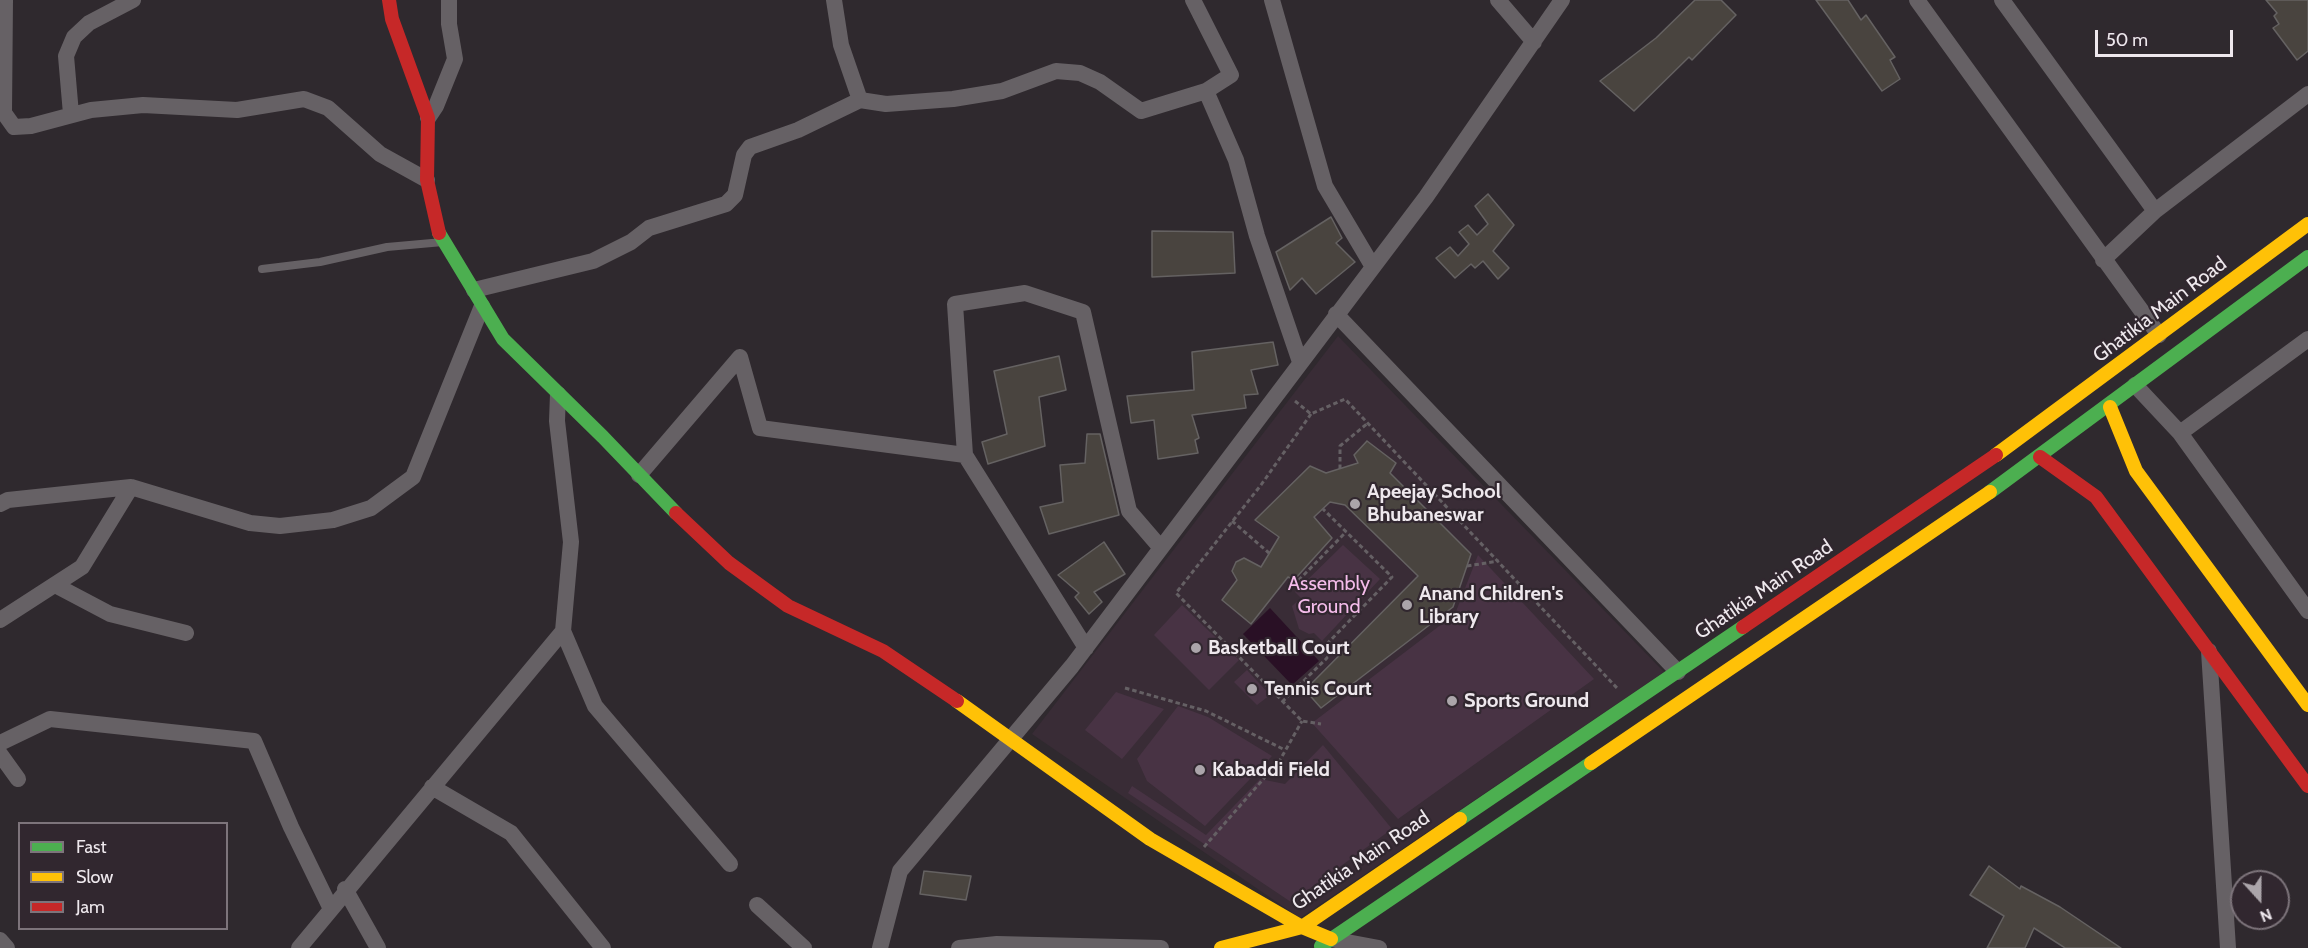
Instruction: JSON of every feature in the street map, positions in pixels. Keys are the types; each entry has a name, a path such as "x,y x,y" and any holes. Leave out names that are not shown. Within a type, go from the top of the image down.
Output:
{"street":[{"path":"5,0 4,112 14,127 21,128 71,114 143,105 237,110 304,99 328,108 380,154 427,180"},
{"path":"71,114 66,56 74,38 88,22 132,0"},
{"path":"389,0 392,19 428,118 427,180 438,231 482,306 502,339 729,563 788,606 883,651 1013,739 1150,839 1302,927 1325,944 1379,948"},
{"path":"428,118 455,59 449,24 449,0"},
{"path":"834,0 841,45 860,100"},
{"path":"474,290 593,261 631,242 649,228 726,204 735,195 744,154 750,147 798,130 860,100 886,104 953,99 1002,91 1056,71 1080,73 1100,82 1142,111 1206,91 1231,75 1193,0"},
{"path":"1272,0 1325,186 1373,267"},
{"path":"1498,0 1534,42"},
{"path":"880,948 900,871 1013,739 1086,648 1426,197 1562,0"},
{"path":"1917,0 2159,335"},
{"path":"2002,0 2155,212"},
{"path":"1206,91 1236,160 1257,236 1300,362"},
{"path":"2103,260 2155,212 2308,94"},
{"name":"Ghatikia Main Road","path":"1221,948 1302,927 2007,448 2308,224"},
{"path":"1325,944 2040,457 2308,257"},
{"path":"1086,648 965,455 955,304 1024,293 1083,312 1129,511 1160,547"},
{"path":"0,504 8,500 131,487 250,523 280,526 333,520 371,508 413,477 482,306"},
{"path":"1336,314 1678,672"},
{"path":"2180,433 2308,339"},
{"path":"639,475 740,357 760,428 965,455"},
{"path":"2135,386 2180,433 2308,611"},
{"path":"558,394 557,421 571,542 563,631 595,706 730,864"},
{"path":"2110,406 2136,471 2308,705"},
{"path":"2040,457 2096,497 2308,786"},
{"path":"0,621 82,567 131,487"},
{"path":"1878,536 1893,557"},
{"path":"55,585 110,614 186,633"},
{"path":"298,948 563,631"},
{"path":"2209,651 2228,948"},
{"path":"0,743 50,719 254,741 291,827 330,907"},
{"path":"0,754 18,779"},
{"path":"432,787 511,833 603,948"},
{"path":"345,889 378,948"},
{"path":"756,905 804,948"},
{"path":"0,940 7,948"},
{"path":"959,948 997,944 1161,948"}],"lane":[{"path":"262,269 320,262 387,248 444,242"}],"path":[{"path":"1280,388 1311,414"},
{"path":"1321,724 1302,721 1176,592 1311,414 1346,399 1631,702"},
{"path":"1340,469 1340,446 1368,423"},
{"path":"1282,702 1327,658 1320,651 1392,577 1323,509"},
{"path":"1232,521 1269,553"},
{"path":"1288,591 1346,532"},
{"path":"1467,566 1499,561"},
{"path":"1125,688 1206,711 1285,750"},
{"path":"1191,863 1285,750 1302,721"}],"shaded area":[{"name":"Apeejay School Bhubaneswar","path":"1338,336 1664,672 1300,918 1032,734"},
{"path":"1270,608 1319,661 1292,685 1243,634"}],"green space":[{"name":"Assembly Ground","path":"1343,545 1380,579 1322,641 1314,633 1309,634 1299,629 1292,606 1301,598 1295,592"},
{"name":"Sports Ground","path":"1478,555 1594,679 1398,819 1312,723 1455,614"},
{"name":"Basketball Court","path":"1182,605 1239,660 1209,690 1154,635"},
{"name":"Tennis Court","path":"1247,670 1270,695 1257,705 1234,682"},
{"path":"1116,692 1164,709 1122,759 1085,730"},
{"name":"Kabaddi Field","path":"1178,706 1208,717 1272,756 1205,826 1147,781 1137,759"},
{"path":"1323,745 1392,829 1291,902 1128,793 1132,786 1206,835 1260,779 1285,784"}],"building":[{"path":"1695,0 1721,0 1736,15 1692,60 1689,57 1634,111 1600,81 1656,38"},
{"path":"1816,0 1848,0 1861,20 1866,15 1895,57 1890,60 1900,79 1882,91"},
{"path":"2266,0 2308,0 2308,51 2297,60 2273,28 2279,24 2274,16 2277,13"},
{"path":"1488,194 1514,225 1493,251 1509,268 1498,279 1483,261 1475,268 1471,264 1455,278 1436,258 1450,247 1458,256 1469,244 1459,232 1468,225 1477,235 1488,224 1475,206"},
{"path":"1331,217 1342,238 1336,243 1355,262 1316,294 1302,278 1290,290 1276,252"},
{"path":"1152,231 1233,232 1235,273 1152,277"},
{"path":"1273,342 1278,365 1251,370 1258,394 1244,395 1246,408 1192,415 1199,438 1195,440 1198,453 1158,459 1154,420 1131,423 1127,396 1194,390 1192,352"},
{"path":"1059,356 1066,390 1039,397 1045,446 988,464 982,442 1007,434 994,371"},
{"path":"1087,434 1100,434 1119,515 1049,534 1040,507 1063,502 1060,465 1085,463"},
{"path":"1367,441 1396,463 1390,473 1471,554 1453,607 1321,708 1305,690 1418,576 1345,505 1330,502 1314,517 1332,538 1294,580 1288,577 1251,624 1222,600 1237,580 1232,571 1236,562 1244,558 1261,567 1279,537 1255,520 1310,466 1326,473 1358,463 1354,455"},
{"path":"1104,542 1125,574 1094,592 1102,602 1089,614 1075,597 1079,593 1058,575"},
{"path":"1989,866 2020,889 2021,886 2060,907 2121,948 2065,948 2034,928 2025,948 1987,948 2004,916 1970,895"},
{"path":"924,871 971,876 966,900 920,894"}],"traffic: fast":[{"path":"439,233 503,339 603,437 676,513"},
{"path":"1990,492 2308,257"},
{"path":"1460,819 1743,627"},
{"path":"1321,946 1591,763"}],"traffic: slow":[{"path":"1996,455 2308,224"},
{"path":"2110,407 2136,471 2308,705"},
{"path":"1591,763 1990,492"},
{"path":"957,701 1150,839 1302,927 1331,939"},
{"path":"1221,948 1302,927 1460,819"}],"traffic: jam":[{"path":"389,0 392,19 428,118 427,180 439,233"},
{"path":"1743,627 1996,455"},
{"path":"2040,457 2096,497 2308,786"},
{"path":"676,513 729,563 788,606 883,651 957,701"}],"place":[{"name":"Apeejay School Bhubaneswar","path":"1355,504"},
{"name":"Anand Children's Library","path":"1407,605"},
{"name":"Basketball Court","path":"1196,648"},
{"name":"Tennis Court","path":"1252,689"},
{"name":"Sports Ground","path":"1452,701"},
{"name":"Kabaddi Field","path":"1200,770"}]}
